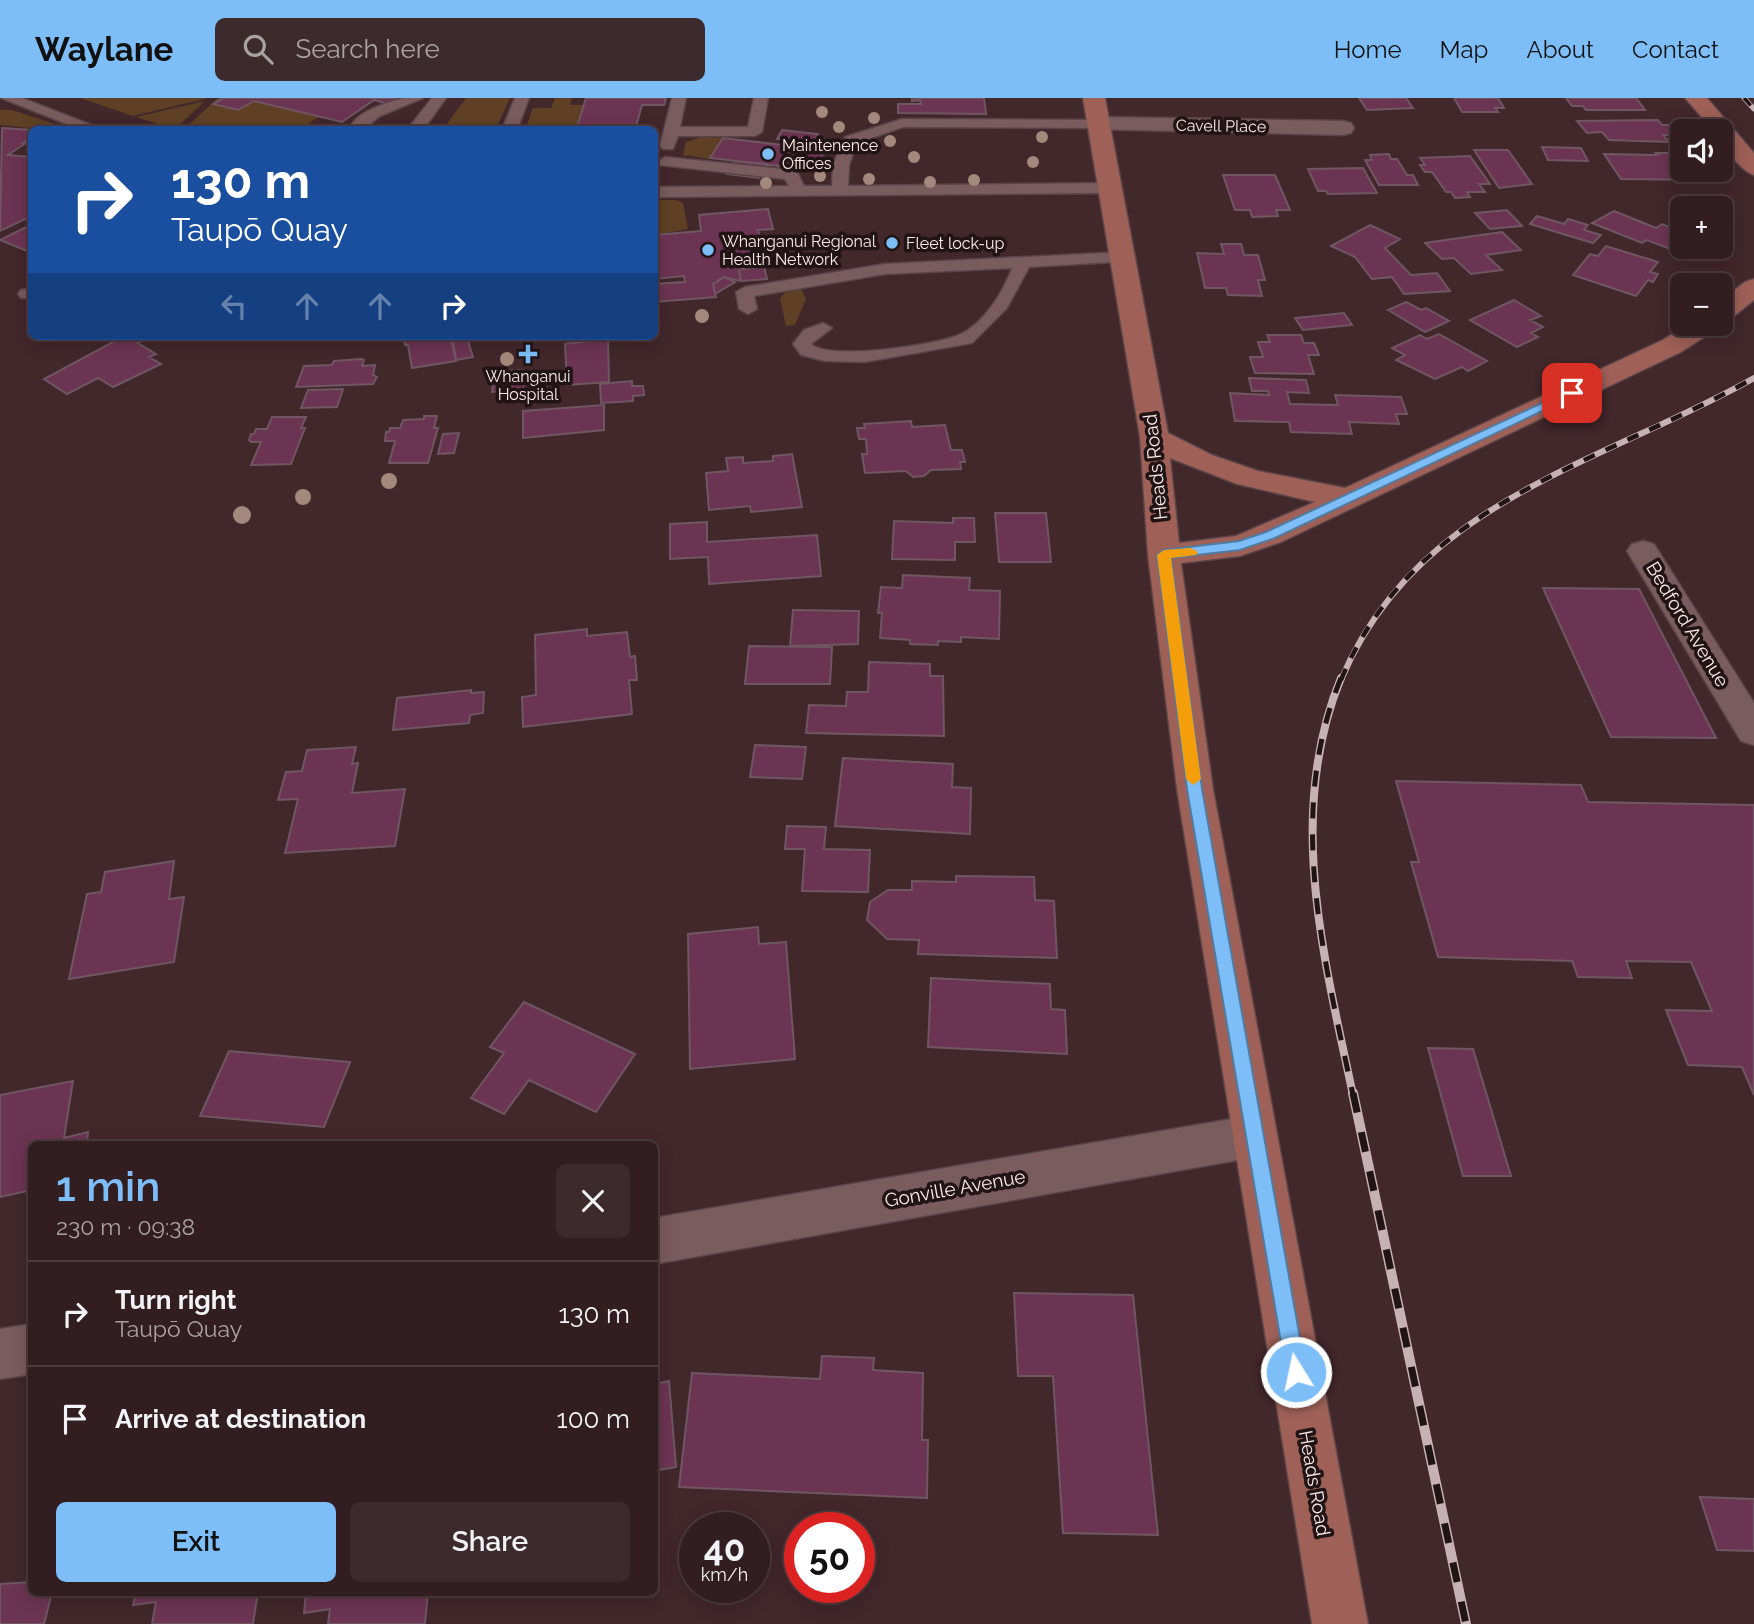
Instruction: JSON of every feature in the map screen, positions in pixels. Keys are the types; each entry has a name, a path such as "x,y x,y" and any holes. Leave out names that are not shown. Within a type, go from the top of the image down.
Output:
{"main road":[{"name":"Heads Road","path":"1094,98 1125,257 1154,437 1164,555 1195,789 1340,1624"},
{"path":"1696,98 1754,168"},
{"path":"1733,304 1754,287"},
{"path":"1164,555 1240,545 1270,535 1672,346 1687,336"},
{"path":"1154,437 1187,456 1230,474 1280,487 1347,498"}],"street":[{"name":"Cavell Place","path":"1099,124 1343,128"},
{"name":"Bedford Avenue","path":"1643,551 1754,733"},
{"name":"Gonville Avenue","path":"658,1240 1255,1136"},
{"path":"0,1354 28,1350"}],"lane":[{"path":"8,98 86,126"},
{"path":"357,126 375,113 416,98"},
{"path":"418,126 439,98"},
{"path":"511,126 522,98"},
{"path":"658,185 679,98"},
{"path":"671,131 755,132 761,98"},
{"path":"840,191 841,164 850,140 902,123 1099,124"},
{"path":"665,162 791,175 799,191"},
{"path":"658,192 1111,188"},
{"path":"776,191 781,210"},
{"path":"748,309 745,292 885,269 1125,257"},
{"path":"823,328 811,332 804,339 802,344 807,351 835,357 866,355 966,339 979,330 992,314 1020,272 1022,261"}],"shaded area":[{"path":"80,98 208,98 133,116"},
{"path":"218,98 224,98 214,104 238,111 254,101 319,117 309,123 320,126 187,126"},
{"path":"466,98 510,98 497,126 445,126"},
{"path":"555,98 572,98 570,105 583,105 577,126 526,126 533,108 551,108"},
{"path":"205,101 178,126 165,126 136,117"},
{"path":"0,110 12,110 61,126 28,128 0,125"},
{"path":"701,137 723,138 709,159 683,155 686,142"},
{"path":"658,200 676,200 683,203 688,229 658,234"},
{"path":"801,288 806,299 795,325 786,326 780,298 787,291"}],"building":[{"path":"224,98 404,98 388,104 374,100 342,122 254,101 238,110 213,104"},
{"path":"586,98 666,98 664,105 642,105 636,126 577,126"},
{"path":"912,98 984,98 986,114 898,113 898,104 921,104 920,100 912,101"},
{"path":"1359,98 1406,98 1413,108 1367,110"},
{"path":"1454,98 1498,98 1504,108 1495,108 1498,112 1462,112"},
{"path":"1566,98 1636,98 1645,110 1586,110 1583,106 1572,106"},
{"path":"1658,120 1662,125 1670,127 1670,135 1663,135 1669,142 1609,140 1602,132 1587,133 1577,121"},
{"path":"2,128 28,130 28,140 23,143 26,143 8,155 28,157 28,220 25,219 0,231"},
{"path":"782,130 818,134 813,143 777,139"},
{"name":"Maintenence Offices","path":"723,138 825,150 813,170 710,158"},
{"path":"1542,147 1581,148 1588,161 1548,160"},
{"path":"1474,150 1508,150 1532,184 1499,188"},
{"path":"1656,153 1670,153 1670,180 1621,179 1604,154 1658,155"},
{"path":"1389,154 1391,159 1397,159 1407,175 1413,175 1418,185 1379,185 1365,160 1372,160 1370,155"},
{"path":"1470,156 1490,184 1479,184 1485,192 1467,192 1470,197 1455,198 1451,192 1446,192 1432,172 1425,172 1420,165 1425,165 1420,158"},
{"path":"735,161 767,164 759,178 727,174"},
{"path":"1363,168 1377,193 1328,194 1326,191 1318,191 1308,169"},
{"path":"1223,175 1275,175 1290,210 1276,210 1278,216 1252,217 1250,210 1235,210"},
{"name":"Whanganui Regional Health Network","path":"768,209 773,229 758,230 767,267 739,269 741,281 724,277 713,284 716,297 658,302 658,284 685,282 684,276 658,279 658,235 701,231 699,215"},
{"path":"1507,210 1522,226 1490,229 1475,213"},
{"path":"1614,211 1656,228 1662,224 1670,227 1670,249 1647,240 1642,243 1592,223"},
{"path":"1537,216 1564,224 1568,219 1588,225 1584,230 1601,235 1593,243 1530,224"},
{"path":"1370,225 1400,239 1385,248 1411,275 1437,273 1450,291 1404,294 1392,277 1372,279 1355,257 1331,246"},
{"path":"28,226 28,251 0,240"},
{"path":"1502,232 1521,250 1486,255 1502,270 1471,274 1454,258 1442,259 1425,243"},
{"path":"1221,244 1241,244 1244,255 1258,255 1265,280 1258,280 1262,296 1228,295 1226,288 1205,288 1197,253 1224,254"},
{"path":"1606,246 1658,262 1650,272 1658,274 1653,282 1648,280 1636,296 1573,275 1590,254 1598,256"},
{"path":"764,267 767,279 741,281 739,269"},
{"path":"724,277 735,282 715,294 713,284"},
{"path":"1514,300 1541,316 1530,320 1543,327 1531,333 1538,337 1517,347 1470,320"},
{"path":"1406,302 1421,310 1426,308 1449,321 1425,332 1388,310"},
{"path":"1344,313 1352,325 1303,330 1295,318"},
{"path":"1439,334 1487,361 1468,371 1462,367 1435,379 1396,360 1405,355 1392,348 1420,335 1427,339"},
{"path":"1267,335 1301,335 1304,343 1314,343 1319,355 1308,355 1314,374 1255,373 1250,357 1263,357 1258,342 1270,342"},
{"path":"117,340 141,340 138,343 156,354 149,357 161,364 113,387 98,378 67,394 44,379"},
{"path":"404,340 451,340 456,361 412,368 408,345 405,345"},
{"path":"468,340 473,357 456,360 453,341"},
{"path":"608,340 609,382 567,385 565,344"},
{"path":"364,360 362,366 375,365 373,375 377,377 373,384 296,387 304,366 332,365 334,361"},
{"path":"524,370 523,395 499,397 499,391 492,392 494,377 499,377 499,371"},
{"path":"1249,378 1306,380 1309,393 1287,392 1290,404 1338,405 1335,395 1401,397 1407,414 1396,414 1399,424 1349,422 1352,434 1291,432 1289,422 1235,421 1230,393 1269,395 1268,391 1252,391"},
{"path":"632,381 632,386 643,386 644,395 633,396 633,401 601,403 600,384"},
{"path":"343,389 337,407 301,408 308,390"},
{"path":"604,405 604,430 523,438 523,411"},
{"path":"424,416 437,416 434,428 438,428 428,463 389,463 395,441 385,441 386,432 389,432 390,428 400,428 403,420 424,419"},
{"path":"272,417 306,417 301,428 305,428 291,464 251,465 261,442 251,442 251,434 254,434 256,429 267,429"},
{"path":"911,421 912,427 945,425 951,450 962,450 965,462 960,462 961,469 931,470 924,476 913,477 906,471 865,473 862,454 867,454 866,439 859,439 857,428 865,428 864,424"},
{"path":"459,433 454,453 438,454 443,434"},
{"path":"792,454 802,507 751,512 750,506 709,510 706,473 728,471 726,458 743,457 743,463 773,461 773,456"},
{"path":"995,513 1046,513 1051,562 999,562"},
{"path":"953,518 974,518 975,542 955,542 955,560 892,559 894,521 953,523"},
{"path":"707,522 707,542 817,535 821,576 709,584 708,557 670,559 670,524"},
{"path":"903,575 970,578 969,590 1000,591 999,639 961,637 961,642 938,641 938,645 910,644 910,640 880,638 882,613 878,613 881,587 902,588"},
{"path":"1543,588 1639,589 1716,738 1611,737"},
{"path":"793,610 859,611 858,644 790,646"},
{"path":"587,629 587,636 627,632 630,657 635,656 637,680 629,680 632,714 523,727 522,697 536,695 535,635"},
{"path":"749,646 832,647 830,684 745,684"},
{"path":"869,662 930,664 930,676 943,676 944,736 806,733 809,705 846,706 847,692 868,692"},
{"path":"471,690 471,693 484,692 483,713 470,715 469,723 393,730 397,698"},
{"path":"755,745 806,747 802,779 750,777"},
{"path":"356,747 352,764 358,763 352,793 405,789 395,846 285,853 298,799 278,800 286,772 302,771 307,750"},
{"path":"843,758 953,764 952,787 971,788 970,834 835,826"},
{"path":"1396,781 1581,785 1588,802 1754,805 1754,1095 1742,1067 1688,1065 1666,1010 1712,1011 1691,962 1626,961 1632,978 1578,977 1572,961 1438,957 1411,862 1419,862"},
{"path":"787,826 826,827 824,849 870,850 868,892 802,891 805,849 785,849"},
{"path":"174,861 169,899 184,897 174,962 69,979 87,894 101,892 105,872"},
{"path":"956,876 1034,877 1035,900 1054,901 1057,958 918,954 919,940 887,939 867,920 870,902 888,890 912,890 912,881 956,882"},
{"path":"758,927 759,944 786,942 795,1059 690,1069 688,934"},
{"path":"931,978 1050,984 1051,1009 1065,1010 1067,1054 928,1047"},
{"path":"524,1002 635,1054 596,1112 529,1080 504,1114 471,1098 504,1053 490,1047"},
{"path":"1428,1048 1473,1049 1511,1176 1463,1176"},
{"path":"229,1051 350,1062 324,1127 200,1116"},
{"path":"73,1081 64,1138 88,1132 87,1141 28,1141 28,1191 0,1197 0,1095"},
{"path":"1014,1293 1133,1295 1158,1535 1063,1533 1053,1376 1018,1376"},
{"path":"822,1356 874,1358 873,1370 923,1373 922,1440 928,1440 927,1498 679,1487 692,1373 820,1379"},
{"path":"669,1381 676,1467 658,1470 658,1383"},
{"path":"1700,1497 1754,1499 1754,1551 1717,1550"},
{"path":"28,1582 28,1596 51,1596 44,1624 0,1624 0,1584"},
{"path":"135,1596 257,1596 253,1624 152,1624 156,1602 133,1605"},
{"path":"306,1596 428,1596 425,1624 328,1624 330,1609 304,1613"}],"railway":[{"path":"1744,98 1754,109"},
{"path":"1341,680 1374,619 1415,569 1464,528 1518,494 1754,378"},
{"path":"1341,678 1324,729 1315,781 1313,833 1315,886 1322,938 1353,1095"},
{"path":"1353,1093 1466,1624"}],"slow traffic":[{"path":"1191,552 1164,555 1193,779"}],"place":[{"name":"Maintenence Offices","path":"768,154"},
{"name":"Fleet lock-up","path":"892,243"},
{"name":"Whanganui Regional Health Network","path":"708,250"},
{"name":"Whanganui Hospital","path":"528,354"}],"route":[{"path":"1296,1372 1195,789 1164,555 1210,551 1270,535 1572,393"}]}
